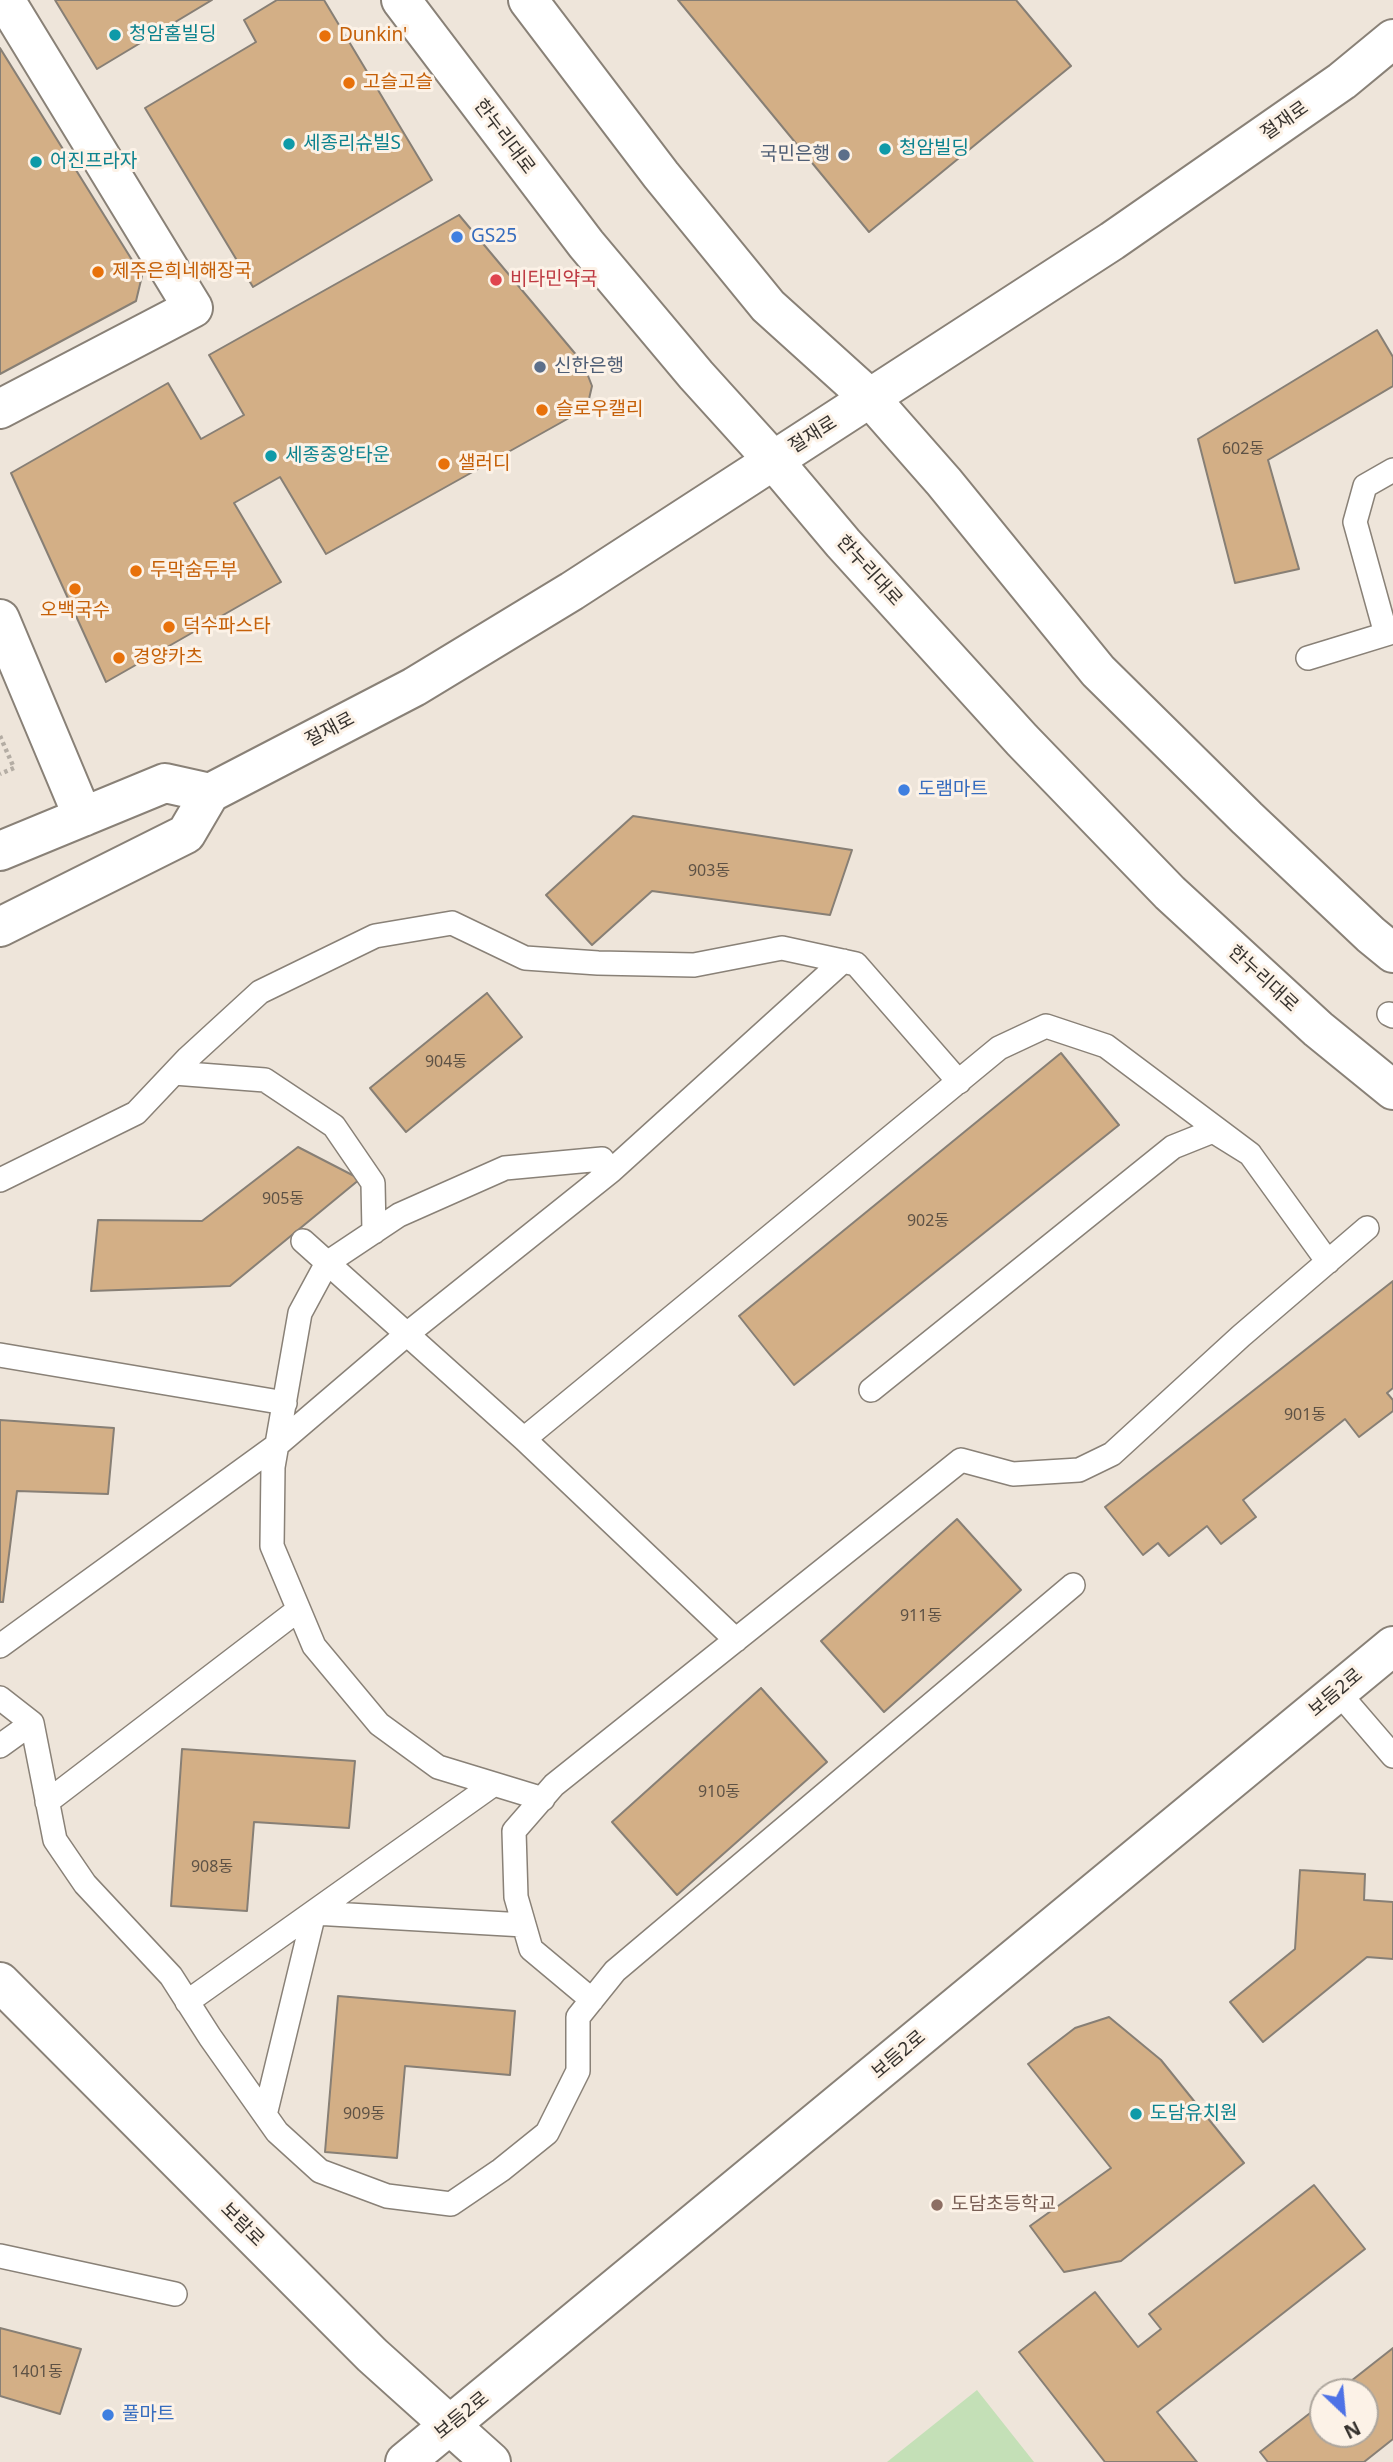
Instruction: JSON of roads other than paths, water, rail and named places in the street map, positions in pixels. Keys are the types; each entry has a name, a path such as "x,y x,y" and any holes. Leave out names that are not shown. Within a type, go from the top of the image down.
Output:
{"street":[{"path":"0,409 193,308 5,0"},
{"name":"한누리대로","path":"401,0 586,244 696,375 1021,740 1170,894 1318,1029 1393,1090"},
{"path":"528,0 661,175 768,306 871,399 944,482 1098,671 1247,818 1393,953"},
{"name":"절재로","path":"210,793 414,687 572,591 1112,241 1342,81 1393,39"},
{"path":"0,619 83,817"},
{"path":"0,851 165,783 210,793 186,834 0,927"},
{"name":"보듬2로","path":"405,2462 1393,1646"},
{"name":"보람로","path":"0,1982 372,2355 491,2462"}],"lane":[{"path":"1308,658 1389,633 1355,523 1366,486 1393,470"},
{"path":"0,1180 136,1114 174,1073 260,992 374,936 452,923 525,958 598,964 694,965 782,948 856,964 959,1082"},
{"path":"0,1646 277,1445 407,1334 611,1171 843,961"},
{"path":"524,1439 999,1048 1046,1026 1106,1046 1250,1154 1328,1262"},
{"path":"174,1073 265,1080 334,1126 373,1183 374,1231"},
{"path":"871,1390 1173,1147 1213,1131 1250,1154"},
{"path":"543,1799 438,1767 379,1724 314,1646 272,1546 273,1467 300,1313 327,1262 398,1215 505,1168 602,1159 611,1171"},
{"path":"592,2000 531,1949 516,1897 514,1831 554,1785 961,1460 1013,1474 1079,1470 1112,1454 1241,1336 1367,1228"},
{"path":"303,1241 524,1439 736,1640"},
{"path":"0,1355 285,1403"},
{"path":"0,1698 32,1723 55,1840 85,1884 171,1976 277,2132 320,2171 387,2196 451,2204 501,2170 547,2133 578,2071 579,2017 615,1971 1073,1585"},
{"path":"47,1802 299,1610"},
{"path":"1338,1692 1393,1756"},
{"path":"0,1746 32,1723"},
{"path":"187,2002 494,1784"},
{"path":"314,1913 524,1925"},
{"path":"265,2115 314,1913"},
{"path":"0,2256 174,2294"}],"place":[{"name":"청암홈빌딩","path":"115,35"},
{"name":"Dunkin'","path":"325,36"},
{"name":"고슬고슬","path":"349,83"},
{"name":"세종리슈빌S","path":"289,144"},
{"name":"청암빌딩","path":"885,149"},
{"name":"국민은행","path":"844,155"},
{"name":"어진프라자","path":"36,162"},
{"name":"GS25","path":"457,237"},
{"name":"제주은희네해장국","path":"98,272"},
{"name":"비타민약국","path":"496,280"},
{"name":"신한은행","path":"540,367"},
{"name":"슬로우캘리","path":"542,410"},
{"name":"세종중앙타운","path":"271,456"},
{"name":"샐러디","path":"444,464"},
{"name":"두막숨두부","path":"136,571"},
{"name":"오백국수","path":"75,589"},
{"name":"덕수파스타","path":"169,627"},
{"name":"경양카츠","path":"119,658"},
{"name":"도램마트","path":"904,790"},
{"name":"도담유치원","path":"1136,2114"},
{"name":"도담초등학교","path":"937,2205"},
{"name":"풀마트","path":"108,2415"}]}
